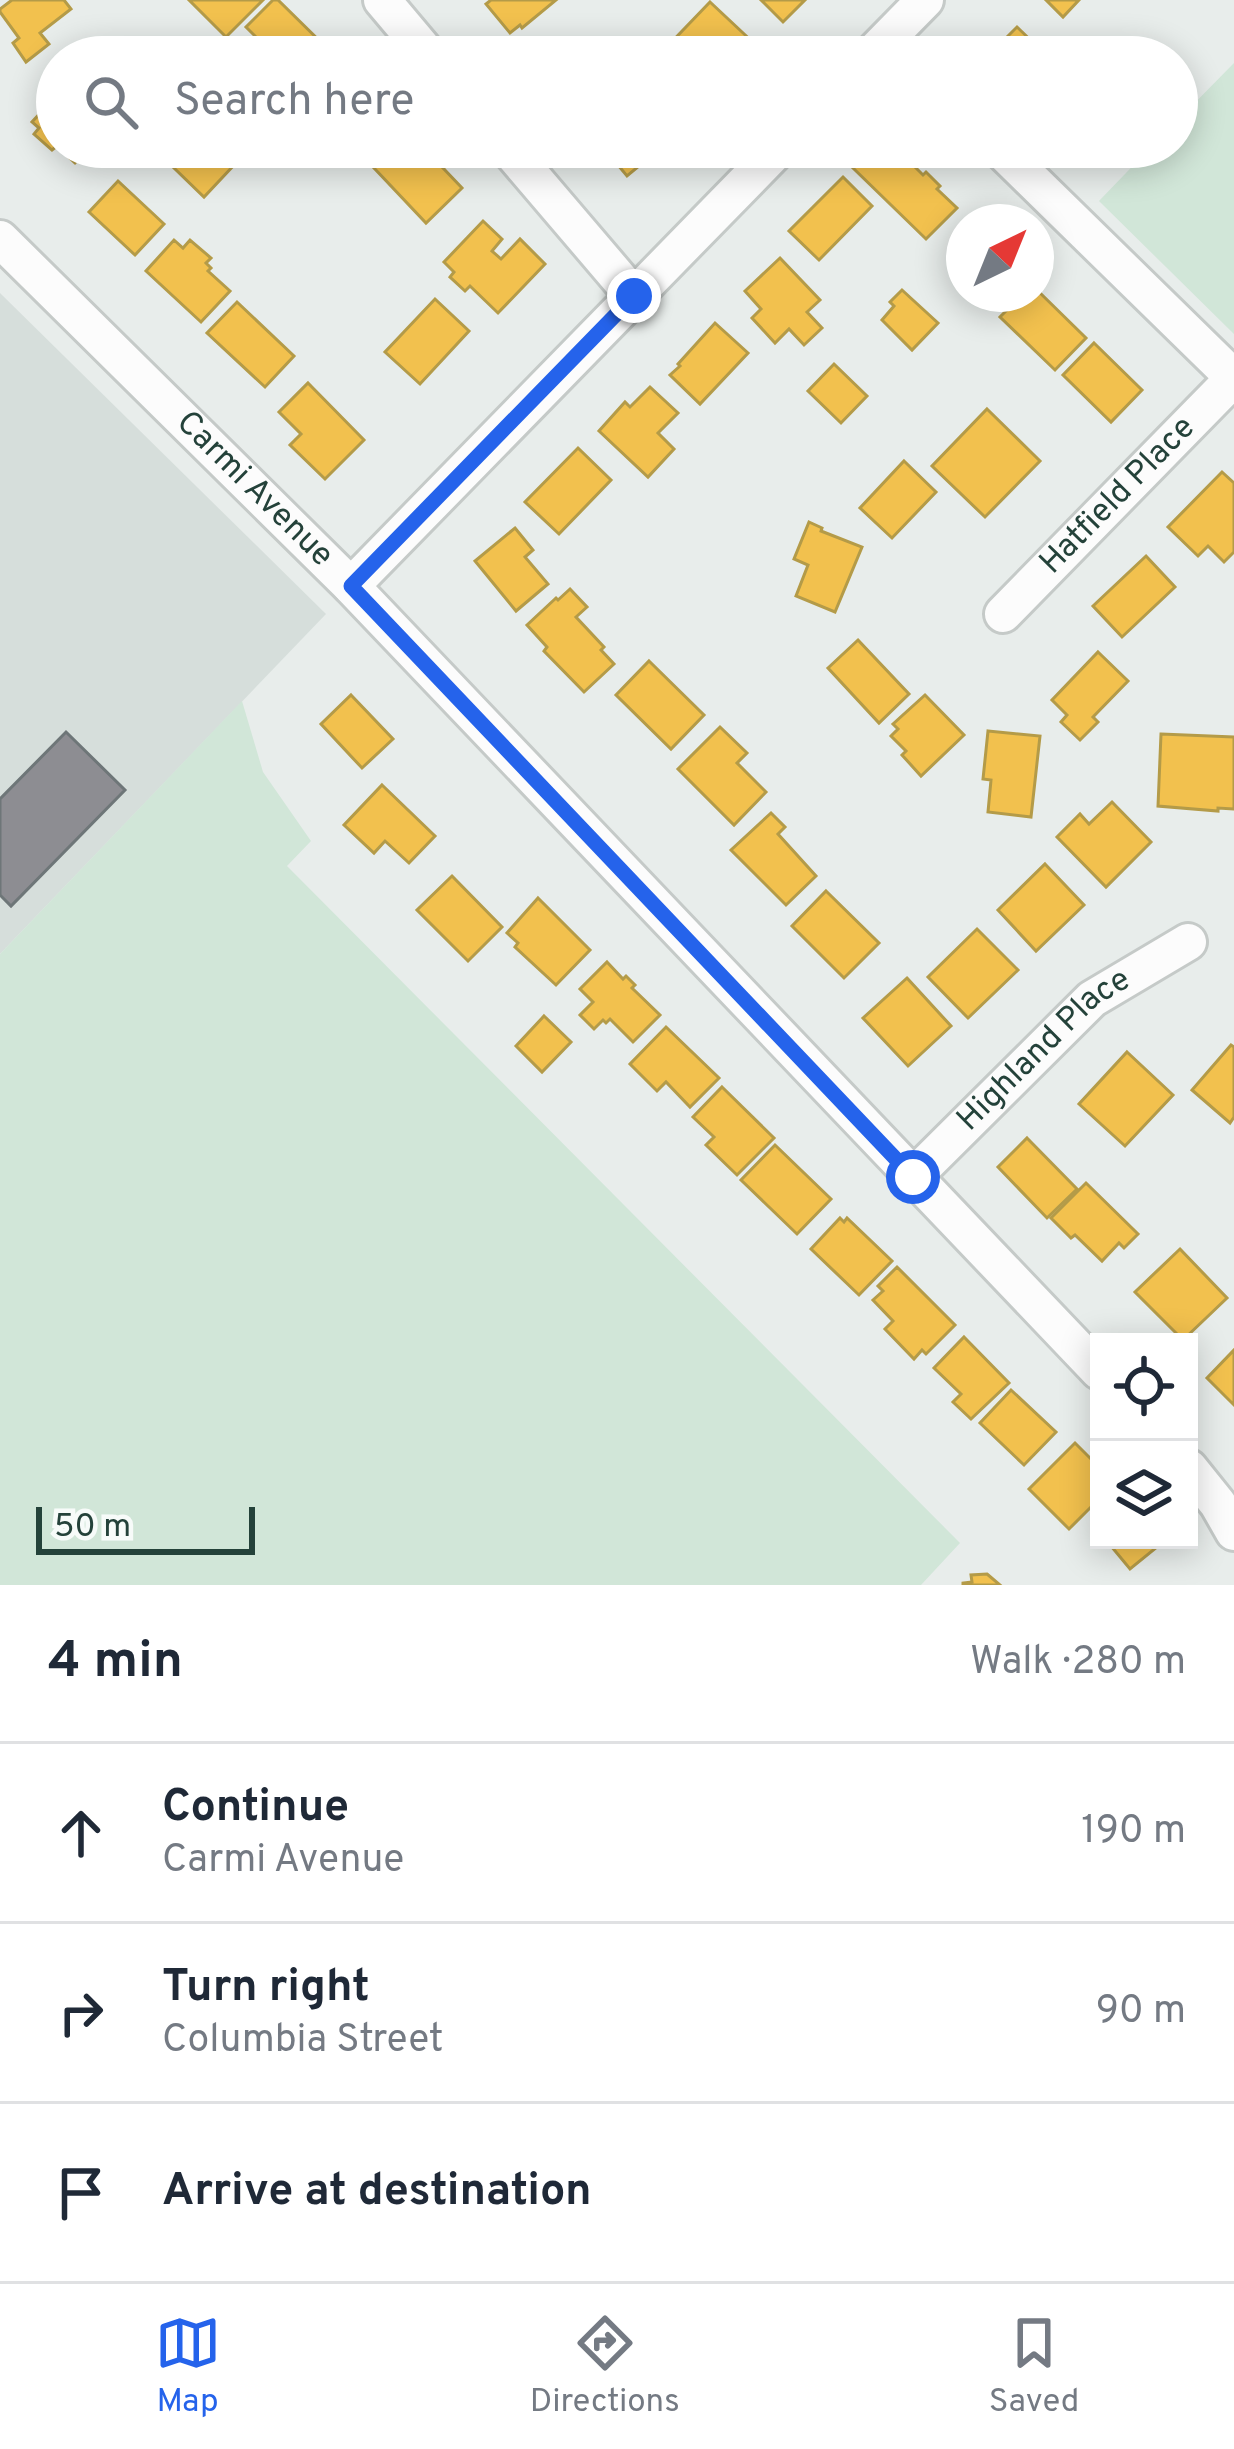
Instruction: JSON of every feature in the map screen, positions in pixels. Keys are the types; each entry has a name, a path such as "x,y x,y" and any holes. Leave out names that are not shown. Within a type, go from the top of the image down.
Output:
{"street":[{"path":"898,36 925,0"},
{"path":"387,2 414,36"},
{"path":"525,168 634,296"},
{"path":"351,586 759,168"},
{"path":"1019,168 1234,378"},
{"name":"Carmi Avenue","path":"0,239 351,586 1090,1362"},
{"name":"Hatfield Place","path":"1003,614 1234,378"},
{"name":"Highland Place","path":"913,1177 1092,999 1188,942"},
{"path":"1198,1479 1234,1532"}],"shaded area":[{"path":"0,293 326,614 0,954"}],"green space":[{"path":"1234,63 1234,334 1099,201 1131,168 1198,168 1198,100"},
{"path":"242,701 263,772 311,841 287,866 960,1543 921,1585 0,1585 0,954"}],"building: Homes":[{"path":"12,0 64,0 71,9 40,33 42,36 36,36 36,54 26,62 13,43 19,38 0,9"},
{"path":"189,0 263,0 227,36"},
{"path":"278,0 315,36 255,36 246,27"},
{"path":"491,0 556,0 510,33 486,4"},
{"path":"761,0 805,0 783,22"},
{"path":"1046,0 1079,0 1063,17"},
{"path":"710,2 746,36 677,36"},
{"path":"174,168 231,168 204,197"},
{"path":"374,168 443,168 462,188 426,223"},
{"path":"853,168 926,172 953,204 946,204 946,219 926,239"},
{"path":"843,177 872,206 819,260 789,231"},
{"path":"118,181 164,224 135,255 89,212"},
{"path":"483,221 502,239 492,251 501,259 520,239 545,264 498,313 470,286 465,291 450,277 454,272 444,262"},
{"path":"174,240 183,248 190,240 211,258 206,263 211,268 208,271 230,291 201,322 146,271"},
{"path":"780,258 820,300 807,312 822,328 804,345 789,329 775,343 752,318 761,309 745,291"},
{"path":"902,290 938,323 912,350 882,320"},
{"path":"435,299 469,331 420,384 385,352"},
{"path":"237,302 294,356 265,387 207,333"},
{"path":"1054,307 1086,338 1055,370 1000,317 1005,312 1054,312"},
{"path":"715,323 748,353 700,404 670,375"},
{"path":"1094,343 1142,390 1111,422 1063,375"},
{"path":"834,364 867,396 841,423 808,391"},
{"path":"308,383 364,440 325,479 290,445 301,434 279,412"},
{"path":"650,387 678,413 658,433 674,449 648,477 599,431 625,402 630,407"},
{"path":"987,409 1040,461 985,517 932,466"},
{"path":"578,448 611,480 559,534 525,502"},
{"path":"904,461 936,492 892,538 860,508"},
{"path":"1222,472 1234,483 1234,552 1224,562 1208,546 1198,556 1168,527"},
{"path":"809,522 862,547 835,612 796,596 808,565 794,559"},
{"path":"515,528 533,550 525,557 548,584 516,611 475,561"},
{"path":"1146,556 1175,587 1122,637 1093,606"},
{"path":"570,589 587,607 576,617 614,664 584,692 544,651 547,647 527,625"},
{"path":"858,640 909,694 879,723 828,668"},
{"path":"1098,652 1128,681 1093,717 1098,722 1080,740 1061,722 1067,715 1052,700"},
{"path":"649,661 704,715 671,749 616,695"},
{"path":"351,695 393,739 362,768 321,724"},
{"path":"925,695 964,735 921,776 891,736 898,729 893,724"},
{"path":"720,727 747,753 737,763 766,792 734,825 678,769"},
{"path":"988,731 1040,736 1031,817 988,812 991,780 983,779"},
{"path":"1161,734 1234,737 1234,809 1158,806"},
{"path":"382,785 435,836 409,863 385,841 374,853 344,825"},
{"path":"1112,802 1151,842 1106,887 1057,837 1080,814 1089,824"},
{"path":"771,813 785,827 778,834 816,876 786,905 731,850"},
{"path":"1045,864 1084,905 1036,951 998,910"},
{"path":"452,876 502,927 468,961 417,910"},
{"path":"826,891 879,943 844,978 792,926"},
{"path":"538,898 590,950 556,985 515,947 518,943 507,933"},
{"path":"977,929 1018,970 968,1018 928,977"},
{"path":"607,962 660,1015 633,1042 610,1019 594,1029 580,1015 593,1002 580,989"},
{"path":"907,978 951,1026 908,1066 863,1018"},
{"path":"544,1016 571,1042 542,1072 516,1046"},
{"path":"666,1027 719,1078 690,1107 666,1082 657,1091 630,1064"},
{"path":"1231,1045 1234,1117 1230,1123 1192,1090"},
{"path":"1127,1052 1173,1095 1125,1146 1079,1104"},
{"path":"722,1087 774,1138 737,1175 706,1145 714,1137 693,1117"},
{"path":"1027,1138 1077,1189 1047,1218 998,1167"},
{"path":"775,1145 831,1199 797,1234 741,1180"},
{"path":"1086,1183 1138,1234 1124,1248 1119,1243 1102,1261 1051,1218"},
{"path":"840,1218 844,1222 847,1218 892,1261 859,1295 811,1249"},
{"path":"1180,1249 1227,1298 1190,1333 1176,1333 1135,1292"},
{"path":"897,1267 955,1325 926,1354 922,1350 914,1359 885,1329 893,1321 873,1300 883,1291 878,1286"},
{"path":"964,1337 1009,1383 971,1419 953,1402 961,1394 934,1368"},
{"path":"1234,1350 1234,1405 1207,1378"},
{"path":"1011,1390 1056,1432 1024,1465 980,1423"},
{"path":"1075,1443 1090,1458 1090,1508 1069,1529 1029,1489"},
{"path":"1113,1549 1155,1549 1130,1569"},
{"path":"987,1574 1000,1585 963,1585 972,1582 971,1575"}],"building: Industry":[{"path":"66,732 125,790 11,906 0,895 0,799"}],"route":[{"path":"634,296 351,586 913,1177"}]}
